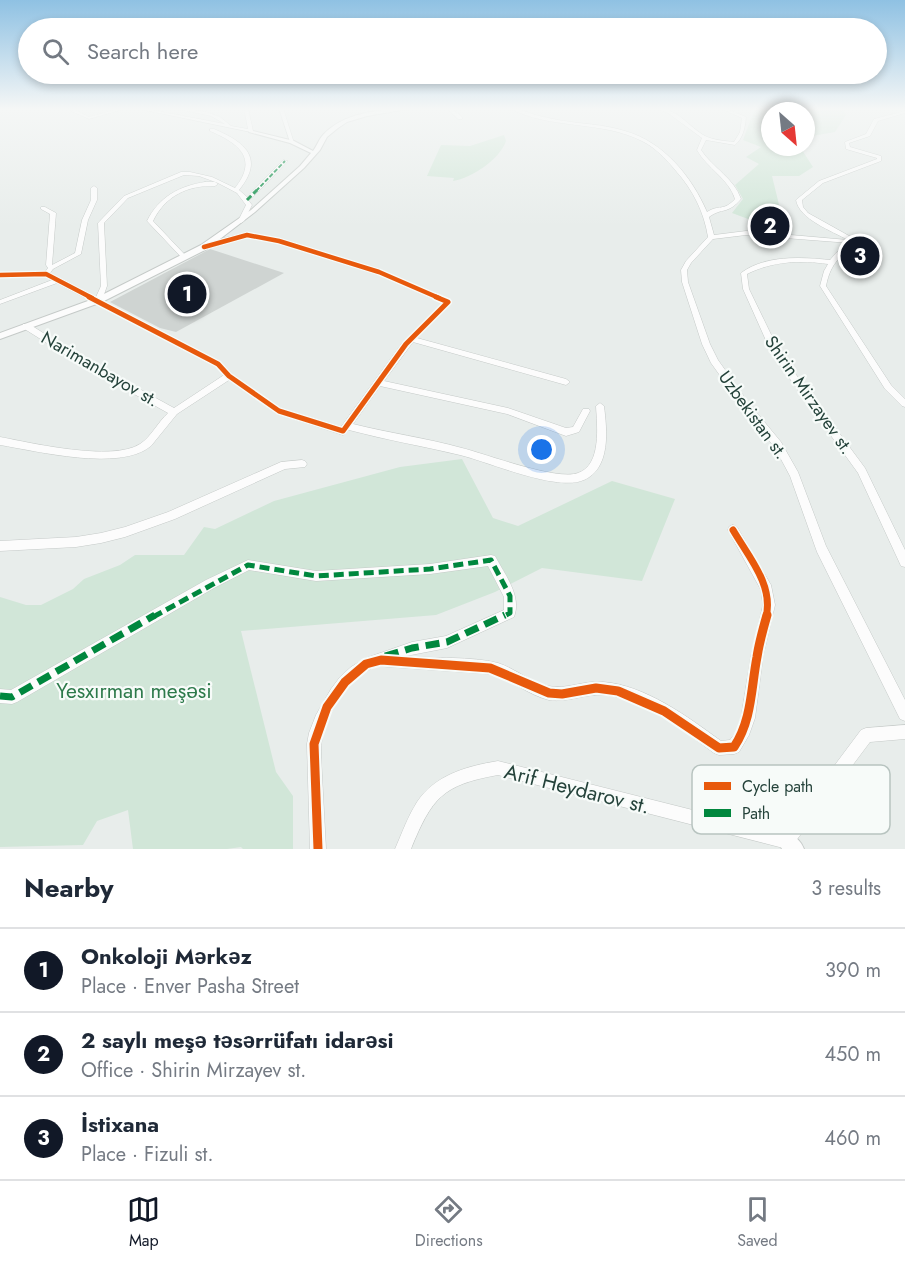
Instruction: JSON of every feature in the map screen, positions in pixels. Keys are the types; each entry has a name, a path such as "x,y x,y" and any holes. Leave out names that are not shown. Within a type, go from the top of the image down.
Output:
{"street":[{"path":"236,189 245,179 249,169 247,152 242,148"},
{"path":"303,148 314,153"},
{"path":"204,247 241,221 306,163 320,148"},
{"path":"656,148 683,175 695,193 706,216 711,237 746,233 857,242"},
{"path":"700,148 703,159 732,188 738,199 730,208 713,211 706,216"},
{"path":"848,148 875,156 879,160 821,182 799,200 800,207 806,214 857,242"},
{"path":"247,200 285,161"},
{"path":"99,300 104,286 101,223 126,197 183,173 191,173 236,189 249,205 241,221"},
{"path":"184,257 150,221 153,214 167,199 188,186 198,183 222,184"},
{"path":"0,275 49,271 78,254 85,220 94,200 94,188"},
{"path":"0,336 99,300 204,247 226,239 247,236 279,241 379,272 448,302 411,339 343,431 279,411 229,376 218,364 99,300 58,280 49,271 53,213 43,208"},
{"name":"Uzbekistan st.","path":"711,237 688,262 684,270 684,282 706,344 714,361 778,445 795,475 821,548 905,714"},
{"path":"857,242 848,246 830,262 823,285 888,387 905,404"},
{"name":"Shirin Mirzayev st.","path":"830,262 776,261 750,269 744,273 743,277 746,289 776,354 862,471 905,562"},
{"path":"0,302 58,280"},
{"name":"Narimanbayov st.","path":"26,327 174,412"},
{"path":"411,339 566,382"},
{"name":"Narimanbayov st.","path":"0,441 72,452 123,455 143,448 174,412 229,376"},
{"path":"378,383 508,411 566,432 576,430 586,411"},
{"path":"347,426 461,451 555,477 575,479 589,471 598,458 602,429 600,406"},
{"path":"0,546 80,542 102,538 153,522 284,465 302,464"},
{"path":"376,660 491,668 510,674 548,693 565,694 602,688 616,690 635,696 719,748 734,747 742,735 748,718 757,656 769,605 768,588 733,530"},
{"path":"0,696 12,697 210,584 248,565 316,576 430,569 491,560 510,596 510,613 447,642 412,648 376,660 346,681 322,716 314,741 318,849"},
{"path":"846,765 866,735 905,732"},
{"name":"Arif Heydarov st.","path":"403,849 426,802 448,783 468,773 498,768 692,819"},
{"name":"Arif Heydarov st.","path":"749,834 791,845"}],"green space":[{"path":"440,148 503,148 484,167 460,179 453,181 454,178 427,176"},
{"path":"761,148 761,156 806,156 813,167 799,176 772,176 783,221 759,223 732,213 743,199 735,185 759,164 746,157"},
{"name":"Yesxırman meşəsi","path":"462,459 493,518 518,526 612,481 675,499 642,581 542,568 495,592 436,615 241,631 276,772 293,796 293,849 243,849 241,847 133,849 128,810 97,821 83,845 0,847 0,597 26,605 41,605 73,589 84,579 120,565 135,555 184,555 204,527 215,529 274,501 400,467"}],"building":[{"path":"210,249 284,273 176,332 160,328 110,302"}],"marked path":[{"path":"247,200 285,161"},
{"path":"0,696 12,697 210,584 248,565 316,576 430,569 491,560 510,596 510,613 447,642 412,648 385,656"}],"cycle path":[{"path":"0,275 46,274 218,364 229,376 279,411 343,431 406,344 448,302 379,272 279,241 247,235 204,247"},
{"path":"318,849 314,757 316,733 327,707 345,682 355,671 377,660 490,668 541,691 556,694 596,688 618,691 664,711 719,748 734,747 742,735 748,718 757,656 769,605 767,589 733,530"}],"place":[{"name":"2 saylı meşə təsərrüfatı idarəsi","path":"770,226"},
{"name":"İstixana","path":"860,256"},
{"name":"Onkoloji Mərkəz","path":"187,294"}]}
